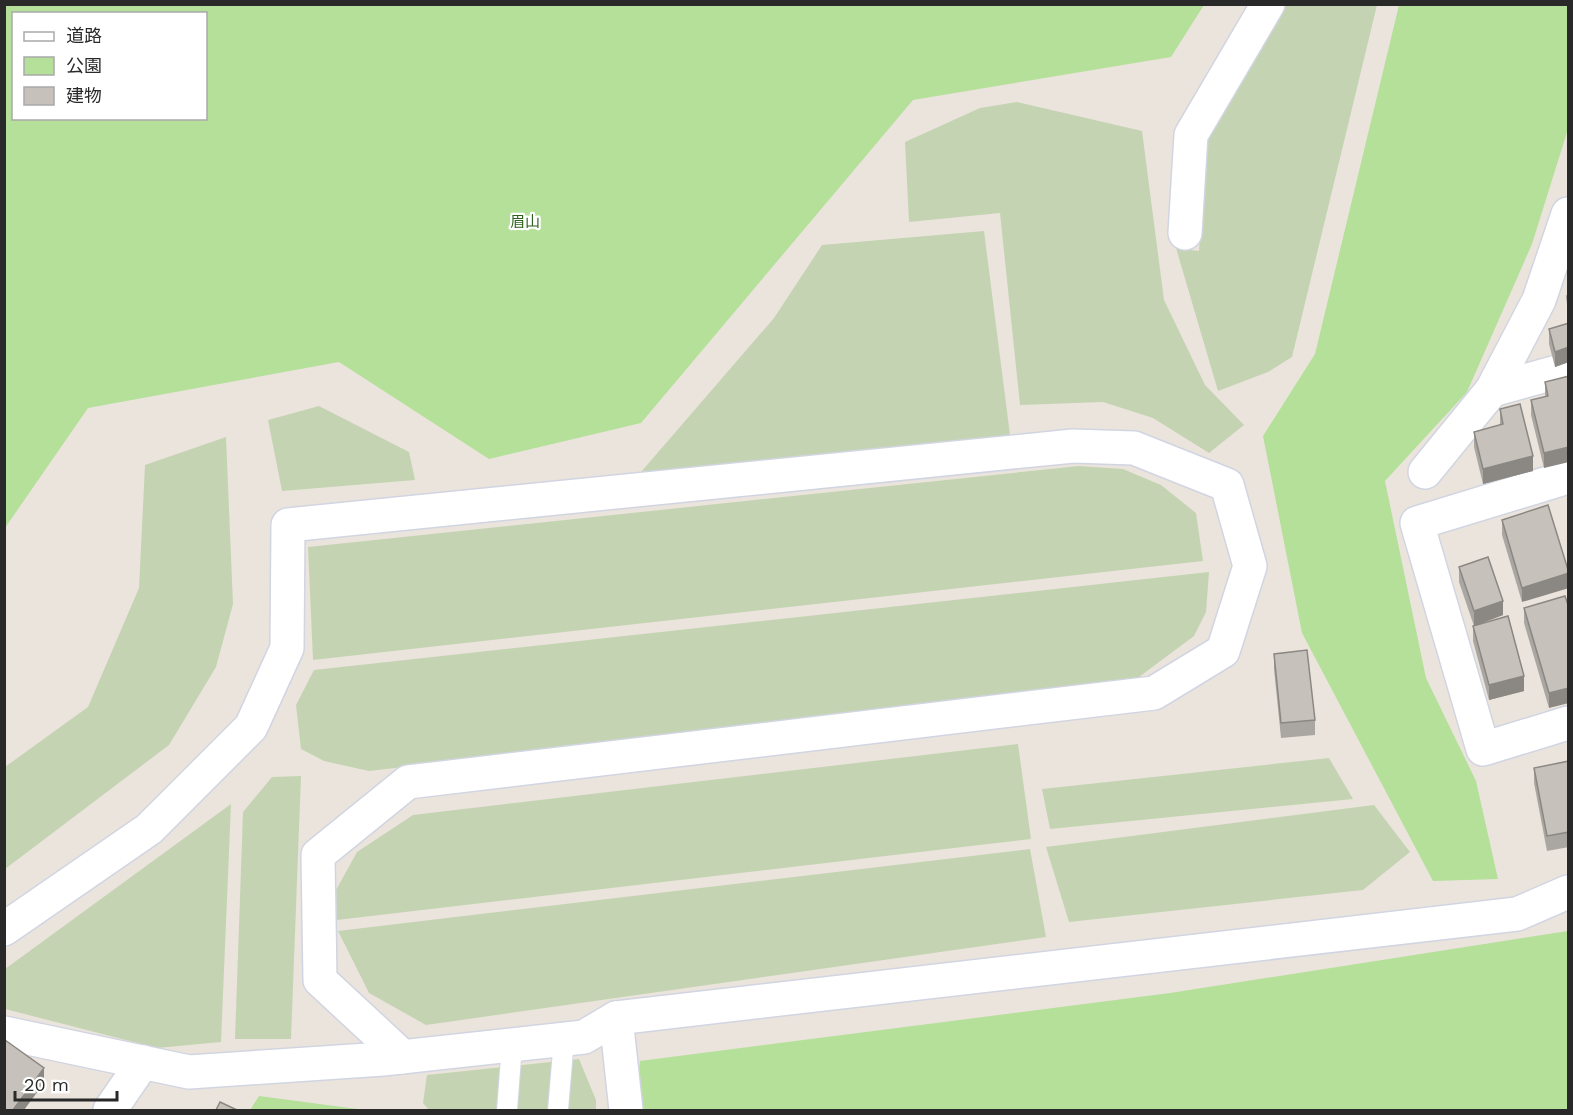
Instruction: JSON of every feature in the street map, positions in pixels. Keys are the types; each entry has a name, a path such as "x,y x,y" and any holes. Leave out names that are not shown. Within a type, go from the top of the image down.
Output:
{"street":[{"path":"1185,233 1191,135 1268,4"},
{"path":"1425,472 1492,390 1539,300 1569,214"},
{"path":"1492,390 1569,369"},
{"path":"4,929 149,829 251,727 286,648 288,525 1073,446 1134,448 1227,485 1250,566 1223,651 1154,693 408,782 318,855 320,980 403,1057"},
{"path":"1569,477 1417,523 1483,749 1569,723"},
{"path":"4,1033 189,1072 403,1057 584,1037 616,1018 1517,914 1569,892"},
{"path":"616,1018 626,1110"},
{"path":"110,1110 143,1062"}],"lane":[{"path":"558,1110 564,1039"},
{"path":"507,1110 512,1045"}],"green space":[{"name":"眉山","path":"5,4 1204,4 1171,57 913,100 641,423 489,459 339,362 88,408 5,528"},
{"path":"1283,5 1377,5 1292,357 1268,372 1218,391 1176,248 1199,251 1206,134"},
{"path":"1399,5 1568,5 1568,129 1532,244 1467,392 1385,481 1426,678 1476,781 1498,879 1433,881 1302,633 1263,436 1315,354"},
{"path":"1017,102 1142,131 1164,300 1205,385 1244,425 1209,453 1153,418 1103,402 1020,405 1000,213 909,222 905,142 980,108"},
{"path":"984,231 1010,435 641,472 774,318 822,245"},
{"path":"319,406 409,452 415,480 282,491 268,420"},
{"path":"226,437 233,604 216,667 169,745 5,869 5,767 88,707 139,588 145,465"},
{"path":"1079,466 1123,469 1161,485 1196,513 1203,561 313,660 308,547"},
{"path":"1209,572 1206,612 1194,636 1131,683 369,771 324,761 301,749 296,705 314,670"},
{"path":"1018,744 1031,839 337,920 336,890 357,852 413,815"},
{"path":"1329,758 1353,799 1050,829 1042,789"},
{"path":"301,776 291,1039 235,1039 243,812 272,777"},
{"path":"231,804 221,1042 157,1048 5,1009 5,969"},
{"path":"1374,805 1410,852 1363,890 1069,922 1046,847"},
{"path":"1030,849 1046,937 426,1025 369,993 338,931"},
{"path":"1568,931 1568,1110 635,1110 640,1061 1170,993"},
{"path":"579,1059 596,1100 596,1110 429,1110 423,1103 427,1075"},
{"path":"259,1096 365,1110 250,1110"}],"building":[{"path":"1569,323 1569,347 1555,352 1549,329"},
{"path":"1569,376 1569,447 1544,453 1531,400 1548,396 1545,382"},
{"path":"1520,404 1533,456 1483,469 1474,432 1503,424 1500,409"},
{"path":"1548,505 1569,573 1522,588 1502,520"},
{"path":"1488,557 1503,601 1474,611 1459,567"},
{"path":"1565,596 1569,608 1569,688 1549,693 1524,608"},
{"path":"1508,616 1524,676 1489,685 1473,626"},
{"path":"1307,650 1315,720 1281,723 1274,654"},
{"path":"1569,761 1569,832 1547,836 1534,768"},
{"path":"5,1040 44,1068 13,1110 4,1110"},
{"path":"220,1102 237,1110 216,1110"}]}
